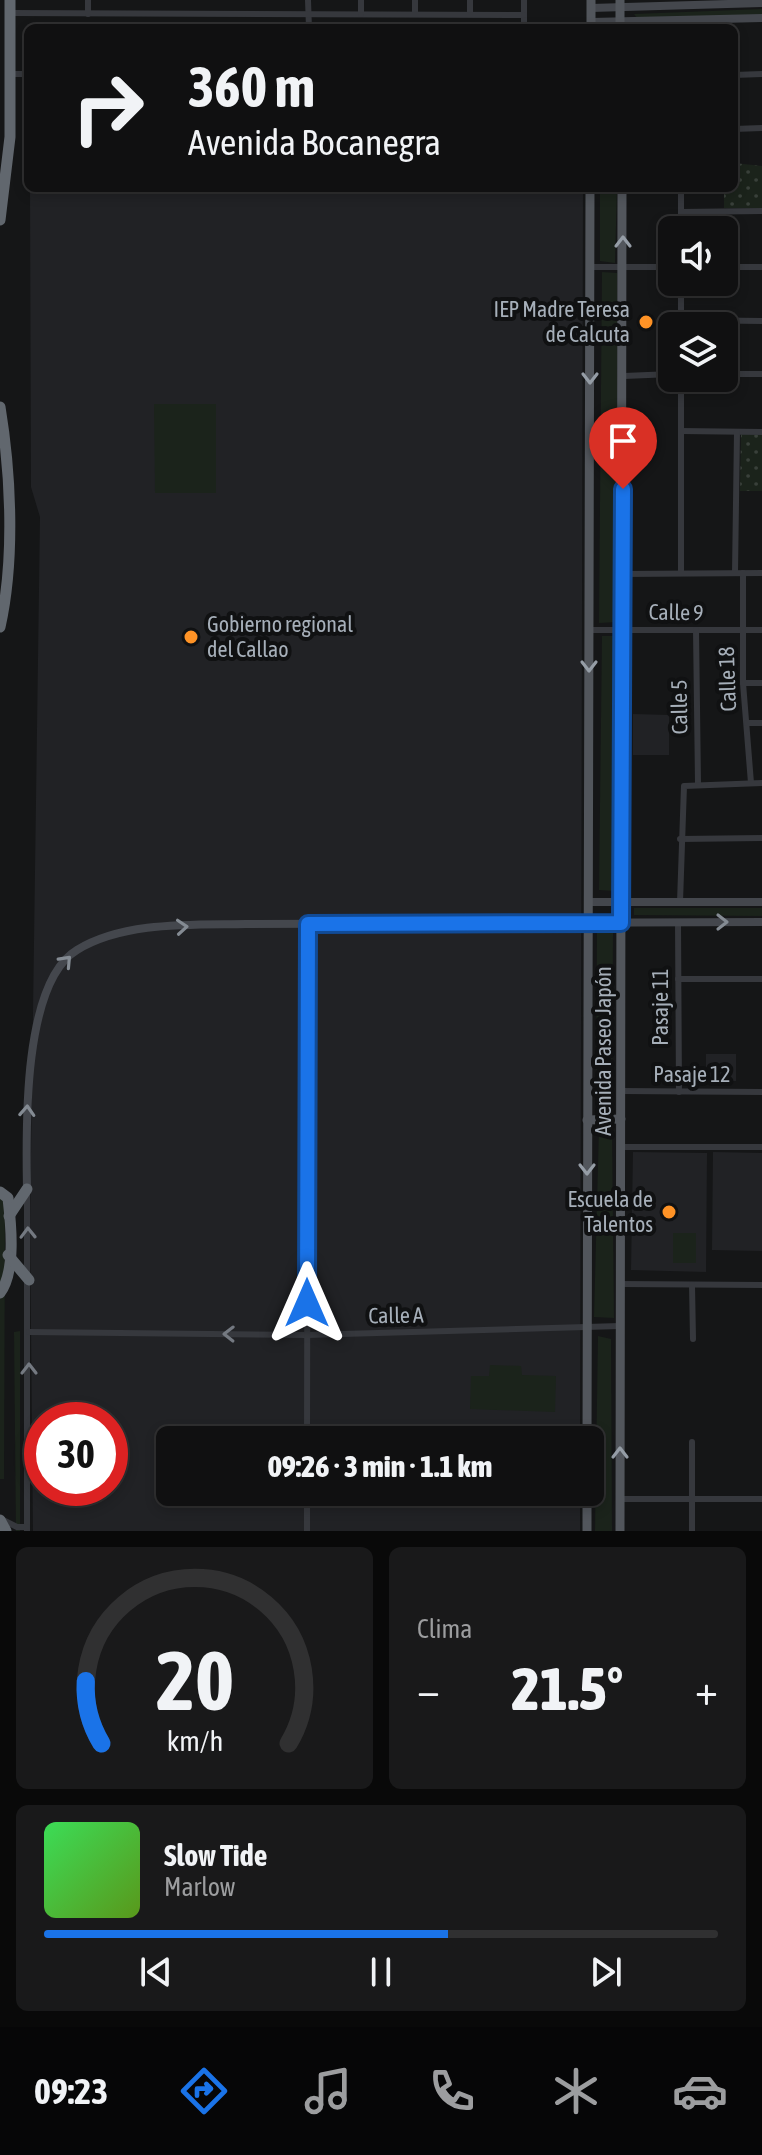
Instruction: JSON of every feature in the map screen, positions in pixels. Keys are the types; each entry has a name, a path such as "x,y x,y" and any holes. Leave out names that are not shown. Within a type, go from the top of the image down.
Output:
{"highway":[{"path":"0,220 10,137 10,74 5,49 10,6"},
{"path":"0,407 8,459 8,505 6,580 0,627"},
{"path":"9,1217 27,1189"},
{"path":"0,1192 8,1198 9,1217 8,1279 0,1293"},
{"path":"8,1255 29,1280"},
{"path":"0,1519 6,1531"}],"main road":[{"path":"620,4 620,24"},
{"name":"Avenida Paseo Japón","path":"587,1426 590,192"},
{"name":"Avenida Paseo Japón","path":"620,1531 622,192"},
{"path":"587,1120 621,1119"},
{"path":"587,1506 587,1531"}],"street":[{"path":"88,0 88,14"},
{"path":"308,0 309,24"},
{"path":"361,0 361,14"},
{"path":"415,0 415,14"},
{"path":"470,0 470,14"},
{"path":"524,0 524,24"},
{"path":"591,4 762,3"},
{"path":"10,6 88,14 524,15"},
{"path":"620,24 681,24 762,18"},
{"path":"10,74 24,74"},
{"path":"738,75 762,74"},
{"path":"738,129 762,128"},
{"path":"681,192 681,216"},
{"path":"681,212 762,211"},
{"path":"590,267 658,267"},
{"path":"738,267 762,267"},
{"path":"738,322 762,321"},
{"path":"738,374 762,374"},
{"path":"624,376 658,375"},
{"path":"681,392 681,573"},
{"path":"681,431 762,432"},
{"name":"Calle 18","path":"737,432 743,683 751,783"},
{"path":"623,574 762,573"},
{"name":"Calle 9","path":"589,630 762,630"},
{"name":"Calle 5","path":"696,630 698,783"},
{"path":"743,683 762,683"},
{"path":"747,723 762,723"},
{"path":"680,902 683,791 688,784 762,783"},
{"path":"680,839 762,838"},
{"path":"588,902 762,902"},
{"name":"Pasaje 11","path":"678,922 679,1092"},
{"path":"0,1519 27,1529 28,1083 43,1000 49,984 68,956 105,938 176,927 762,922"},
{"path":"307,1426 308,924"},
{"path":"678,979 762,979"},
{"name":"Pasaje 12","path":"621,1091 762,1092"},
{"path":"621,1147 762,1147"},
{"path":"620,1284 762,1285"},
{"path":"692,1285 693,1339"},
{"name":"Calle A","path":"29,1332 307,1335 620,1326"},
{"path":"692,1442 692,1531"},
{"path":"620,1499 762,1499"},
{"path":"307,1506 307,1531"}],"shaded area":[{"path":"762,9 762,15 637,18 634,14"},
{"path":"92,22 220,24 92,24"},
{"path":"738,163 762,166 762,208 724,208 724,192 738,192"},
{"path":"30,192 583,192 580,1426 156,1426 156,1506 580,1506 580,1531 33,1531 33,1506 128,1506 128,1402 32,1402 30,1225 40,517 31,487"},
{"path":"600,192 617,192 615,263 600,261"},
{"path":"602,272 617,273 617,622 599,623"},
{"path":"154,404 216,404 216,493 155,493"},
{"path":"741,434 762,435 762,491 740,491"},
{"path":"602,636 617,636 614,891 599,890"},
{"path":"633,714 669,715 669,755 633,755"},
{"path":"634,908 762,908 762,916 634,915"},
{"path":"597,931 613,931 612,1110 596,1112"},
{"path":"706,1054 736,1054 736,1081 706,1081"},
{"path":"599,1128 612,1130 614,1318 594,1317"},
{"name":"Escuela de Talentos","path":"633,1152 707,1153 706,1272 631,1270"},
{"path":"713,1152 762,1153 762,1251 712,1250"},
{"path":"0,1196 5,1200 4,1479 0,1479"},
{"path":"673,1233 696,1233 696,1263 673,1263"},
{"path":"20,1331 20,1531 16,1531 14,1332"},
{"path":"598,1336 611,1339 612,1531 595,1531 595,1506 604,1506 604,1426 597,1426"},
{"path":"490,1365 521,1366 522,1375 556,1376 555,1412 470,1409 471,1376 489,1376"}],"place":[{"name":"IEP Madre Teresa de Calcuta","path":"646,322"},
{"name":"Gobierno regional del Callao","path":"191,637"},
{"name":"Escuela de Talentos","path":"669,1212"}],"route":[{"path":"307,1303 308,924 621,923 623,489"}]}
